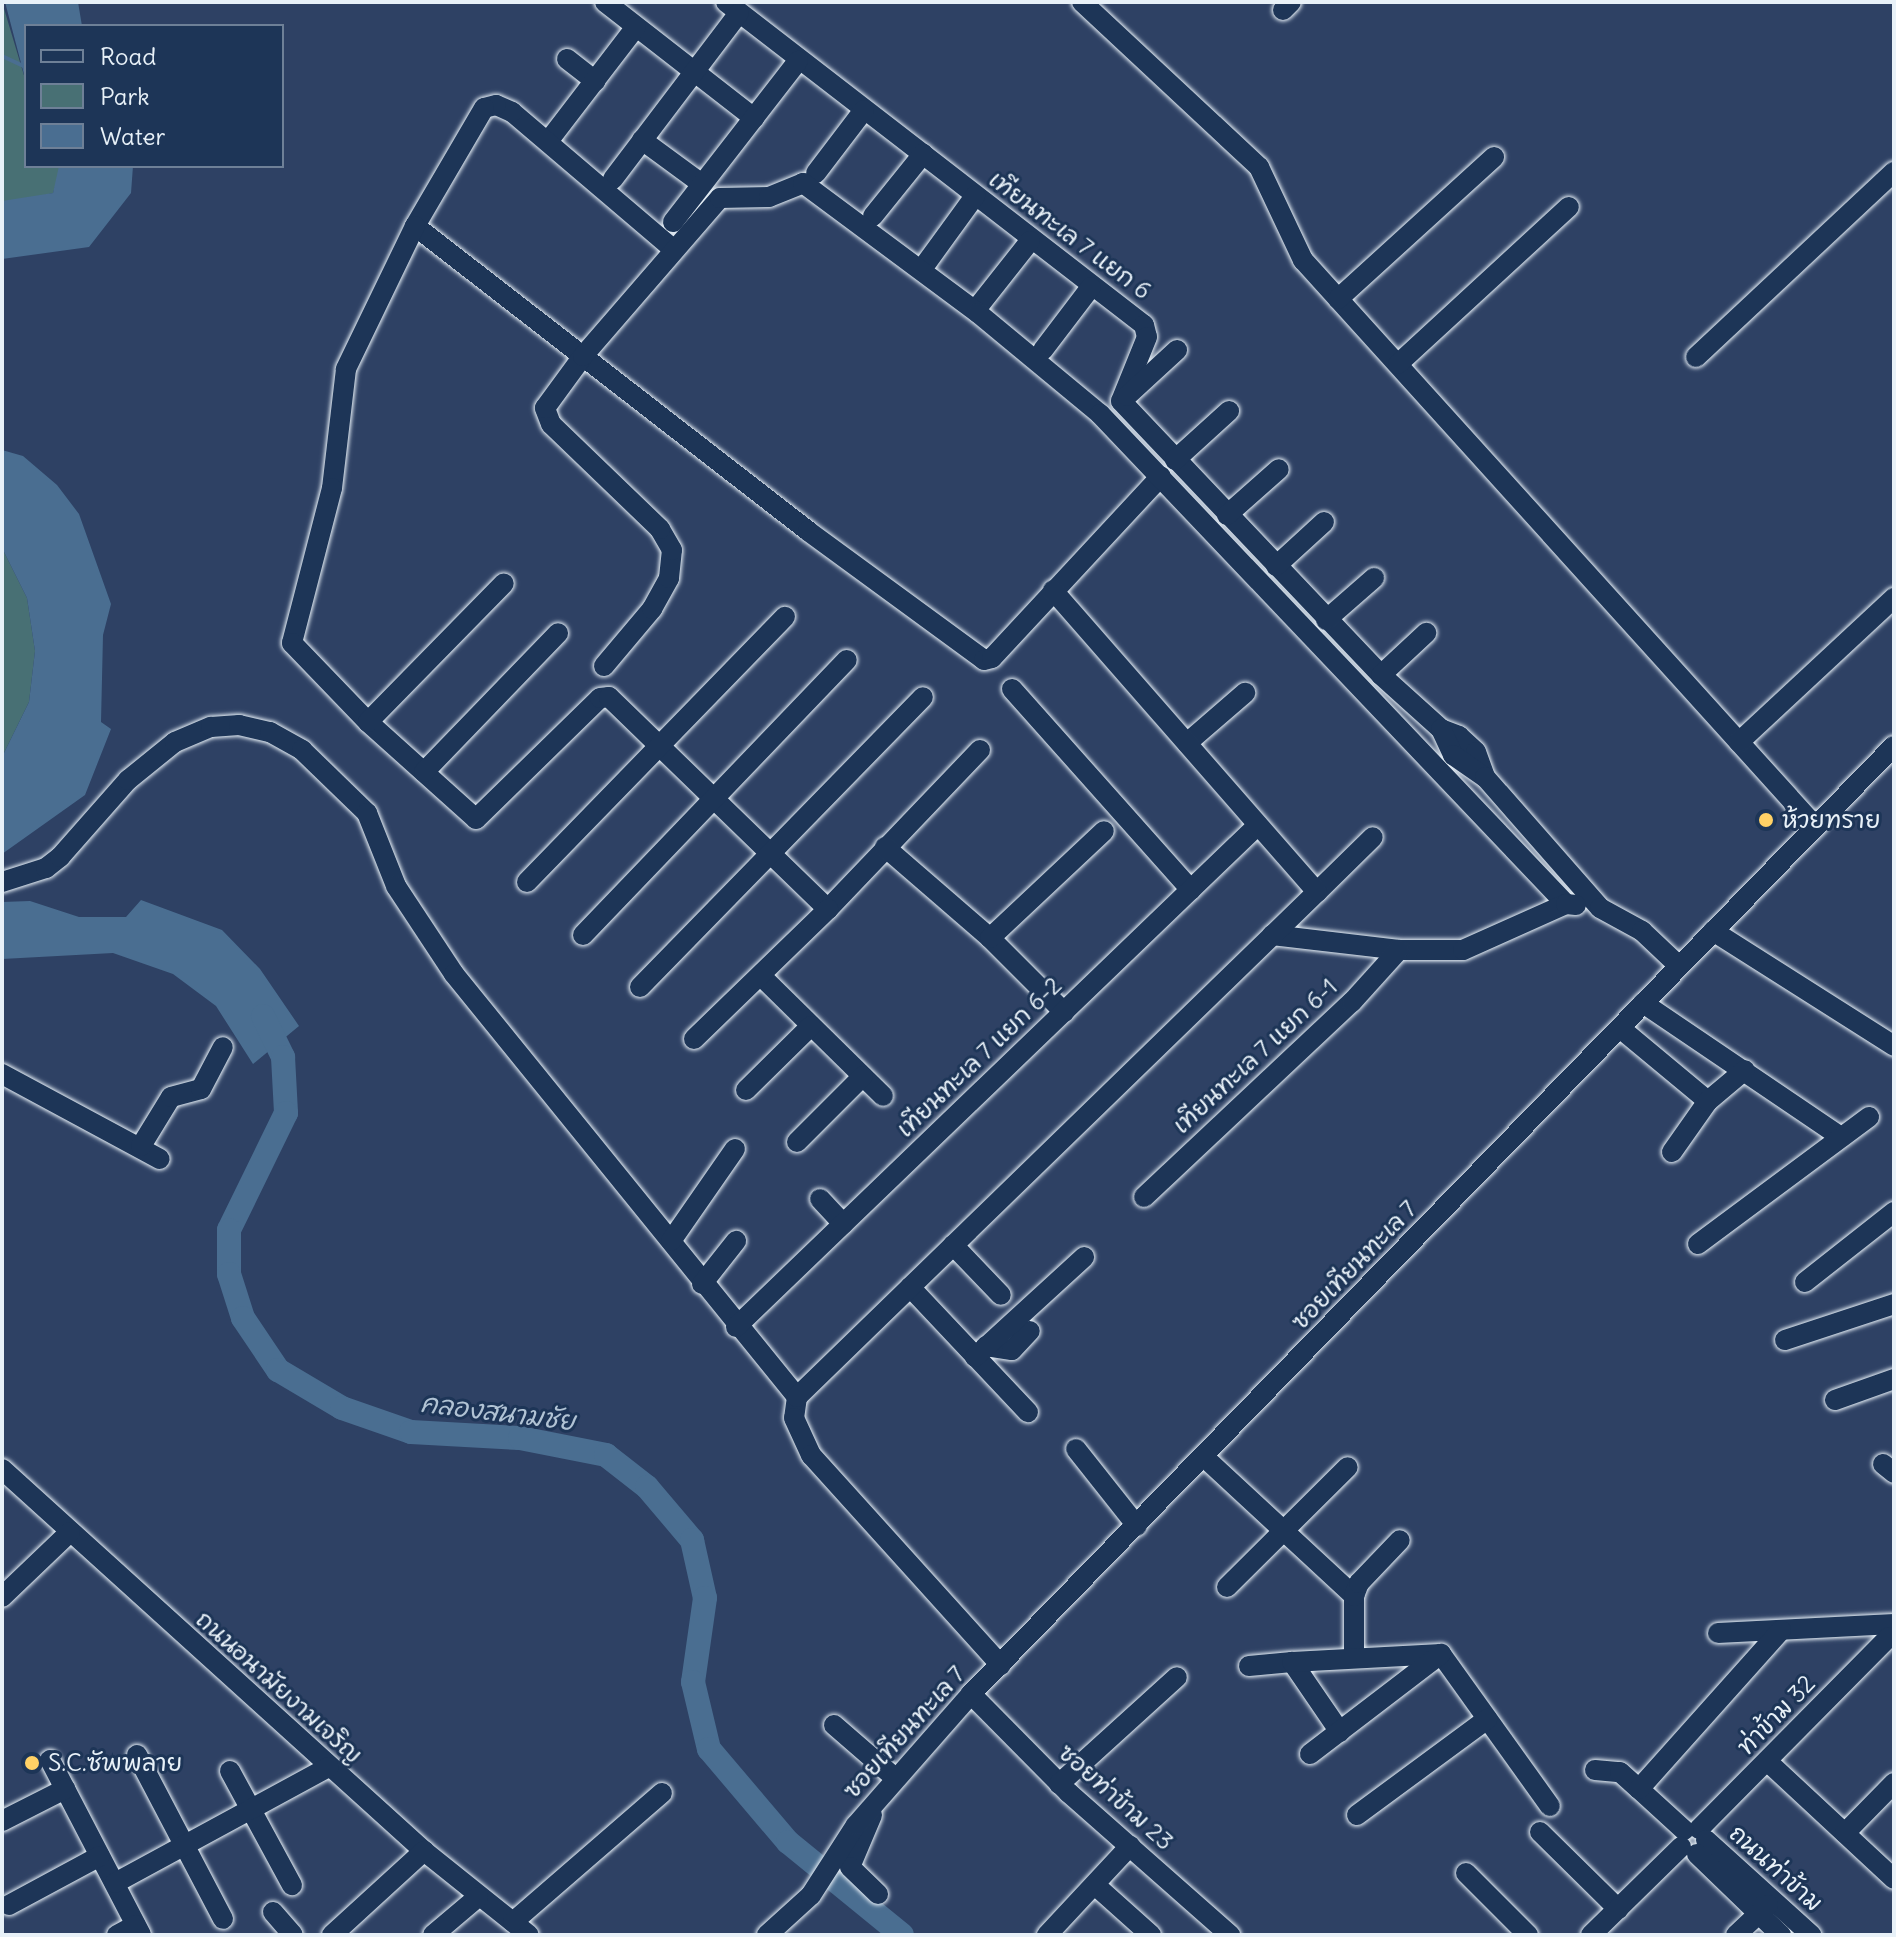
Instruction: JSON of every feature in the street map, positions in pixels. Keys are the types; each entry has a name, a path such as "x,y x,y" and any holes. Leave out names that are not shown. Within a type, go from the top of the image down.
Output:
{"street":[{"path":"605,2 754,118"},
{"path":"1082,2 1259,167 1298,252 1815,826"},
{"path":"613,179 693,73 732,7"},
{"name":"เทียนทะเล 7 แยก 6","path":"732,7 1148,330 1121,401"},
{"path":"553,135 636,27"},
{"path":"567,59 595,81"},
{"path":"673,222 798,61"},
{"path":"673,249 512,112 496,105 484,108 464,135 415,226 346,369 332,488 291,637 368,722 479,819 607,696 828,909"},
{"path":"816,173 864,110"},
{"path":"642,140 702,184"},
{"path":"873,216 923,154"},
{"path":"1338,299 1494,157"},
{"path":"1696,357 1894,172"},
{"path":"604,666 652,609 669,578 673,559 660,529 545,415 583,356 673,249 727,195 769,197 806,183 1046,367 1161,476 1566,904"},
{"path":"927,262 975,196"},
{"path":"1398,364 1569,207"},
{"path":"415,226 980,658 992,658 1161,476"},
{"path":"981,303 1030,241"},
{"path":"1043,350 1091,287"},
{"path":"1177,350 1121,401 1381,675 1441,729 1459,736 1476,752 1485,777 1600,908 1642,931 1679,966"},
{"path":"1175,460 1229,411"},
{"path":"1227,515 1279,469"},
{"path":"1276,566 1324,522"},
{"path":"1326,620 1374,578"},
{"path":"368,722 504,583"},
{"path":"1053,590 1317,892"},
{"path":"1739,742 1894,598"},
{"path":"527,882 785,617"},
{"path":"424,772 558,633"},
{"path":"1381,675 1426,633"},
{"path":"583,935 847,660"},
{"path":"1012,689 1191,890"},
{"path":"1187,743 1245,693"},
{"path":"640,987 923,697"},
{"path":"2,882 46,868 60,857 128,780 175,742 211,727 239,725 270,732 302,750 367,813 396,886 440,955 671,1241 736,1327 797,1397"},
{"name":"ซอยเทียนทะเล 7","path":"767,1935 790,1916 821,1882 856,1825 894,1777 971,1694 1894,746"},
{"path":"694,1039 828,909 980,750"},
{"name":"เทียนทะเล 7 แยก 6-2","path":"736,1327 1258,825"},
{"path":"990,938 1104,831"},
{"path":"1001,1665 811,1455 794,1418 797,1397 1373,837"},
{"path":"885,847 990,938 1064,1012"},
{"path":"1272,935 1399,950 1463,950 1566,904 1600,908"},
{"path":"1713,931 1894,1046"},
{"name":"เทียนทะเล 7 แยก 6-1","path":"1144,1197 1352,1002 1399,950"},
{"path":"761,976 883,1096"},
{"path":"1643,1003 1841,1137"},
{"path":"746,1090 811,1026"},
{"path":"1620,1028 1708,1101"},
{"path":"141,1146 171,1097 201,1089 223,1047"},
{"path":"1672,1152 1708,1101 1745,1070"},
{"path":"2,1074 141,1146 160,1159"},
{"path":"797,1142 863,1076"},
{"path":"1698,1244 1869,1117"},
{"path":"671,1241 735,1149"},
{"path":"820,1199 843,1224"},
{"path":"1805,1282 1894,1212"},
{"path":"702,1284 736,1241"},
{"path":"953,1245 1001,1295"},
{"path":"981,1352 1084,1257"},
{"path":"910,1287 981,1352 1028,1412"},
{"path":"1785,1340 1894,1304"},
{"path":"981,1352 1012,1350 1030,1331"},
{"path":"1835,1400 1894,1379"},
{"path":"1076,1449 1137,1526"},
{"path":"1204,1457 1354,1596"},
{"path":"1227,1587 1348,1467"},
{"name":"ถนนอนามัยงามเจริญ","path":"2,1469 329,1767 478,1897 521,1929"},
{"path":"2,1597 70,1532"},
{"path":"1354,1658 1354,1596 1367,1572 1400,1540"},
{"path":"1639,1789 1781,1630"},
{"path":"1718,1633 1892,1630"},
{"name":"ท่าข้าม 32","path":"1591,1935 1693,1840 1892,1630"},
{"path":"1249,1666 1441,1654"},
{"path":"1441,1654 1550,1806"},
{"path":"1310,1754 1441,1654"},
{"path":"1292,1662 1340,1732"},
{"path":"1059,1784 1177,1677"},
{"name":"ซอยท่าข้าม 23","path":"971,1694 1059,1784 1230,1935"},
{"path":"1357,1815 1487,1719"},
{"path":"834,1725 894,1777"},
{"path":"137,1755 223,1919"},
{"path":"50,1760 138,1930 117,1935"},
{"path":"1767,1761 1894,1879"},
{"path":"115,1883 329,1767"},
{"path":"1595,1770 1620,1772 1693,1840"},
{"path":"230,1771 292,1885"},
{"path":"1845,1833 1894,1783"},
{"path":"2,1821 65,1789"},
{"path":"521,1929 662,1793"},
{"path":"877,1800 850,1867 878,1894"},
{"path":"1540,1832 1618,1909"},
{"name":"ถนนท่าข้าม","path":"1693,1840 1774,1900 1811,1935"},
{"name":"ถนนท่าข้าม","path":"1693,1840 1756,1913 1781,1935"},
{"path":"1047,1935 1130,1846"},
{"path":"332,1935 424,1851"},
{"path":"9,1905 100,1856"},
{"path":"1466,1873 1528,1935"},
{"path":"1095,1885 1151,1935"},
{"path":"433,1935 478,1897"},
{"path":"1736,1935 1756,1913 1774,1900"},
{"path":"273,1912 293,1935"}],"green space":[{"path":"2,2 24,75 24,168 59,168 60,172 53,193 22,201 2,201"},
{"path":"2,548 27,598 35,651 29,702 2,757"}],"water":[{"path":"5,2 78,2 82,24 24,24 24,74"},
{"path":"59,168 133,168 131,193 89,247 2,259 2,201 53,193"},
{"path":"2,450 23,456 57,485 79,514 111,604 103,635 101,722 111,729 85,795 2,854 2,757 29,702 35,651 27,598 2,548"},
{"path":"141,900 222,930 260,969 299,1026 253,1064 216,1006 173,974 113,953 2,959 2,902 30,901 79,917 126,917"}],"waterway":[{"path":"2,56 24,66"},
{"name":"คลองสนามชัย","path":"263,1016 283,1057 286,1113 229,1230 229,1274 243,1318 278,1370 342,1408 411,1432 520,1438 606,1455 647,1487 692,1540 705,1598 693,1682 709,1749 788,1842 902,1935"}],"place":[{"name":"ห้วยทราย","path":"1766,820"},
{"name":"S.C.ซัพพลาย","path":"32,1763"}]}
